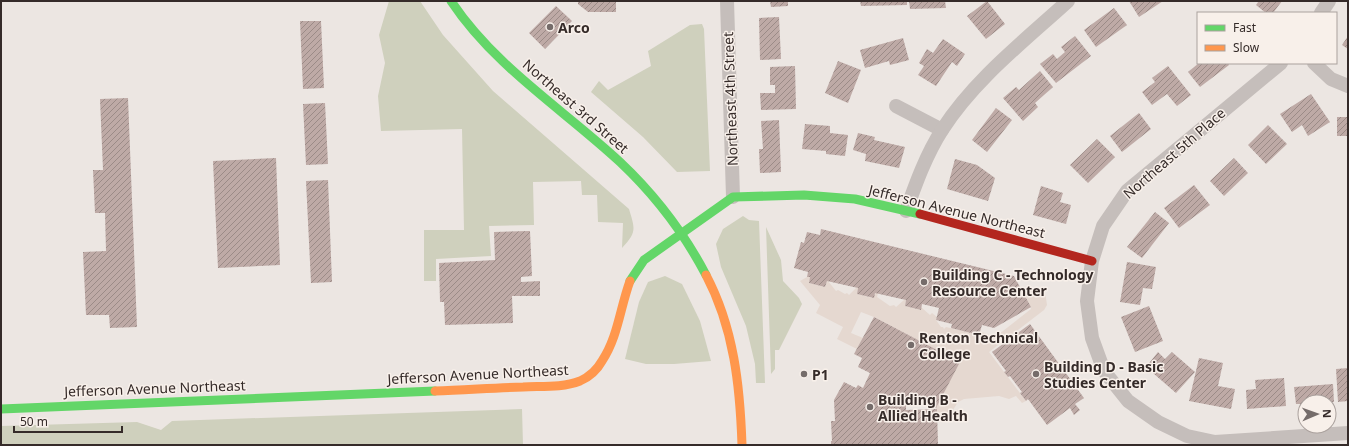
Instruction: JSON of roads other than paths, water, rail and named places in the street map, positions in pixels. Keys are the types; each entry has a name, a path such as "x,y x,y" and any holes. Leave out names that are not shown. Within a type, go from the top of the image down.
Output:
{"street":[{"name":"Northeast 3rd Street","path":"451,1 462,20 497,57 581,128 637,179 666,211 682,233"},
{"name":"Northeast 4th Street","path":"727,1 733,197"},
{"path":"906,211 920,172 931,148 957,109 1001,61 1068,1"},
{"path":"1323,12 1329,1"},
{"name":"Northeast 5th Place","path":"1280,64 1127,191 1103,226 1092,262 1087,301 1092,338 1104,371 1128,401 1158,422 1187,436 1215,442 1348,433"},
{"path":"1315,64 1331,79 1348,86"},
{"path":"896,106 942,130"},
{"name":"Jefferson Avenue Northeast","path":"1,409 552,386 570,384 593,374 601,365 608,353 625,295 635,271 644,260 733,197 804,195 855,200 935,217 1092,262"},
{"path":"682,233 707,275 717,298 725,323 733,352 739,387 742,445"}],"place":[{"name":"Arco","path":"550,27"},
{"name":"Building C - Technology Resource Center","path":"924,282"},
{"name":"Renton Technical College","path":"911,345"},
{"name":"P1","path":"804,374"},
{"name":"Building D - Basic Studies Center","path":"1036,374"},
{"name":"Building B - Allied Health","path":"870,407"}]}
